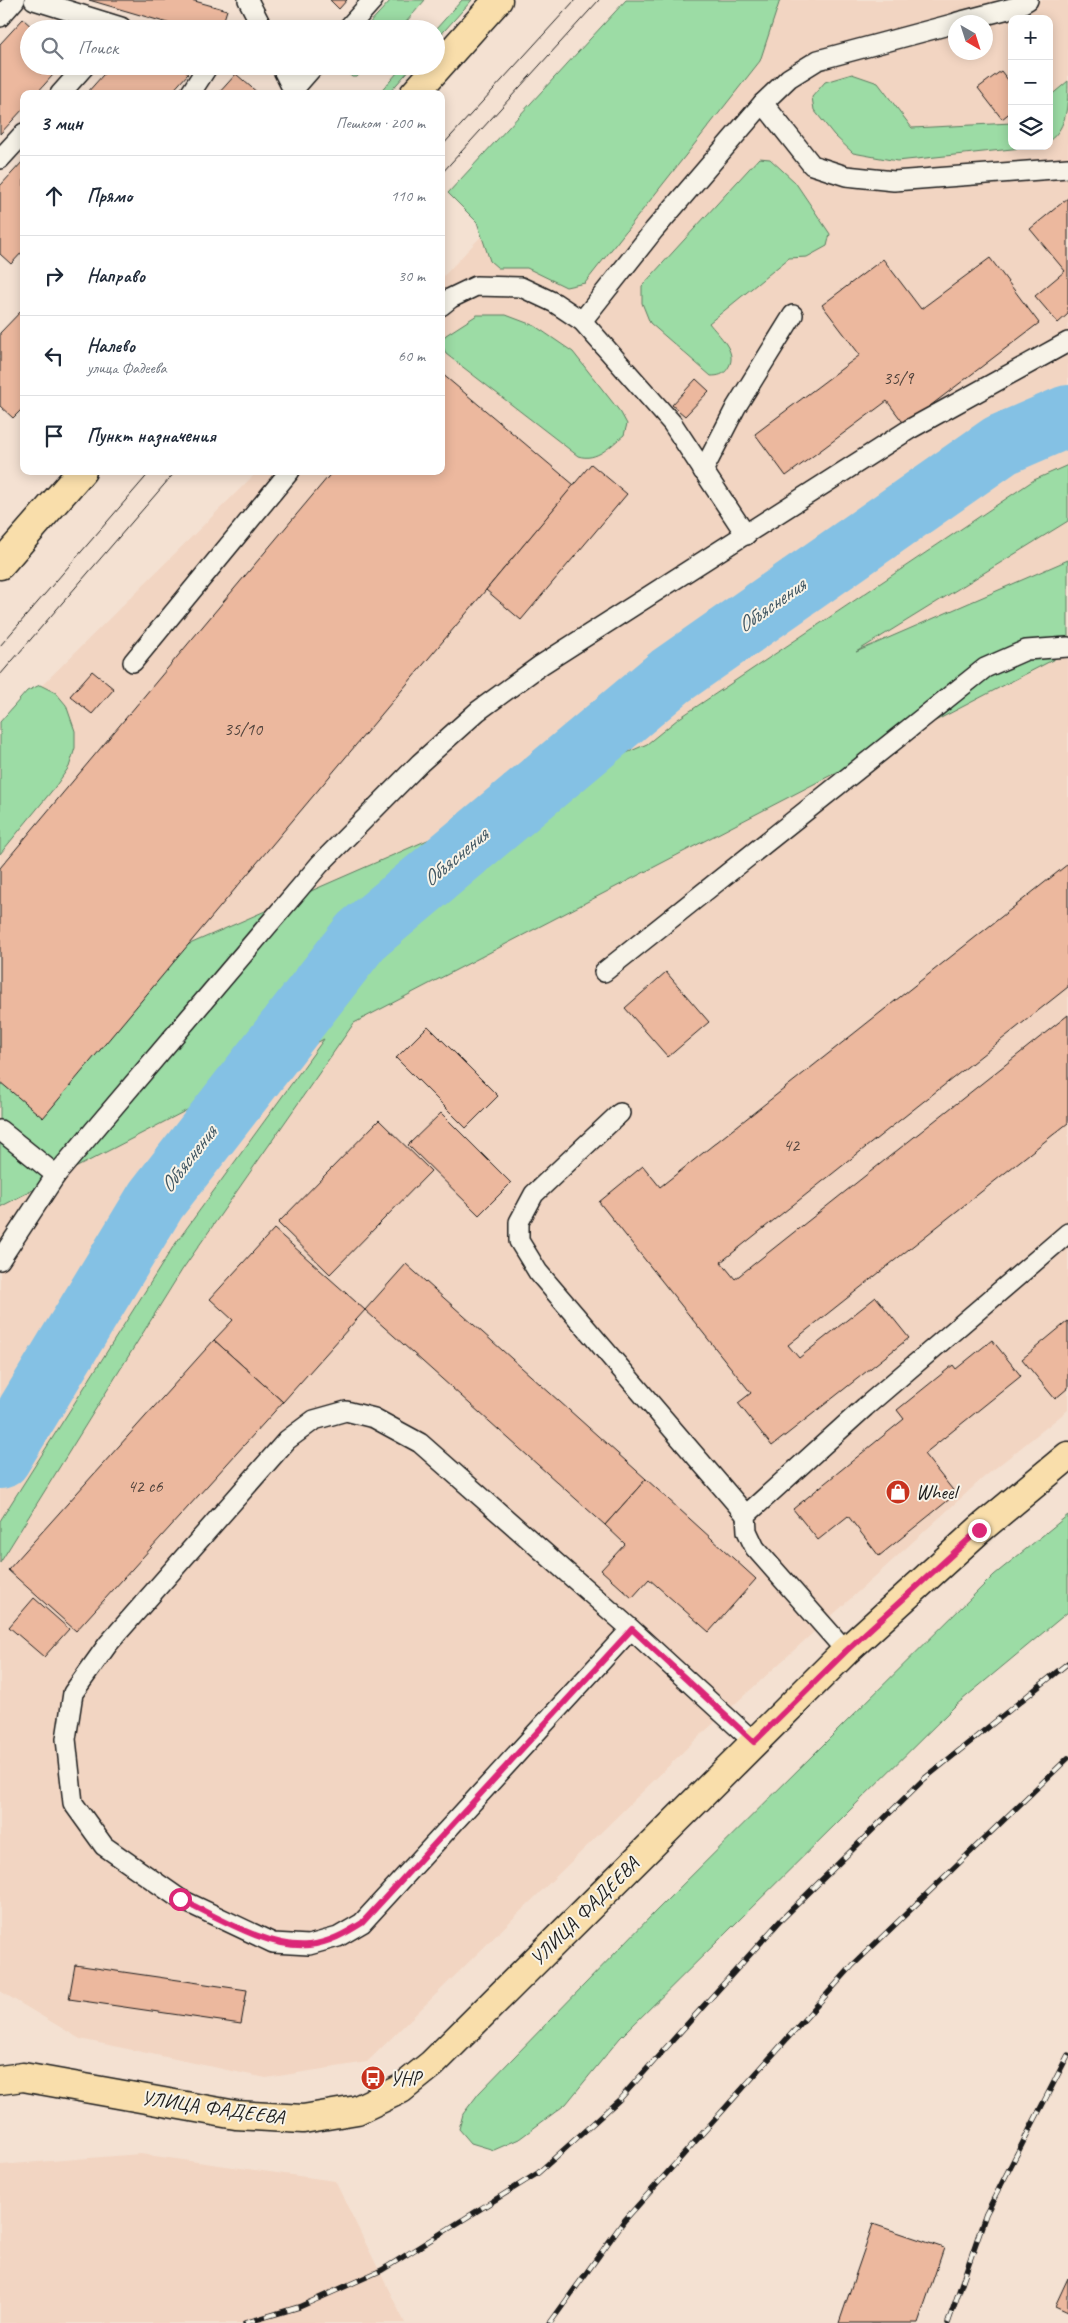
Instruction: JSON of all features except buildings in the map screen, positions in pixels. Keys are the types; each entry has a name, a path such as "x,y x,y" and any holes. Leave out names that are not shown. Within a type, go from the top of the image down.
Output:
{"main road":[{"path":"445,59 498,0"},
{"path":"418,90 431,75"},
{"path":"0,565 79,475"},
{"name":"УЛИЦА ФАДЕЕВА","path":"8,2074 236,2115 303,2119 357,2110 401,2089 432,2064 846,1651 979,1530 1068,1456"}],"lane":[{"path":"0,17 15,0"},
{"path":"34,0 97,20"},
{"path":"248,0 258,20"},
{"path":"355,20 373,0"},
{"path":"986,15 1016,7 1028,0"},
{"path":"582,321 654,230 763,103 790,78 818,60 948,25"},
{"path":"64,90 77,75"},
{"path":"193,90 202,75"},
{"path":"286,75 293,90"},
{"path":"296,90 307,75"},
{"path":"763,103 812,165 846,176 894,181 1068,168"},
{"path":"0,159 20,137"},
{"path":"445,303 476,286 521,286 555,302 582,321 672,423 746,535"},
{"path":"703,471 736,407 793,316"},
{"path":"0,1260 56,1175 320,864 420,763 478,711 540,665 910,430 1068,342"},
{"path":"133,662 287,475"},
{"path":"604,972 985,668 1026,650 1068,648"},
{"path":"620,1113 534,1194 519,1222 518,1241 538,1272 746,1514 747,1531 755,1548 846,1651"},
{"path":"0,1130 56,1175"},
{"path":"746,1514 865,1407 1068,1233"},
{"path":"632,1629 362,1923 338,1937 309,1945 273,1943 180,1899 104,1846 73,1802 66,1739 73,1693 108,1644 287,1440 314,1420 346,1411 374,1418 420,1443 632,1629 754,1742"}],"shaded area":[{"path":"703,0 1068,0 1068,1410 983,1478 692,1743 367,2062 266,2078 80,2039 0,1991 0,727 254,475 445,475 445,275"},
{"path":"140,2154 335,2181 405,2323 0,2323 0,2165"}],"green space":[{"path":"391,0 425,0 408,20 372,20"},
{"path":"462,0 472,0 445,30 444,20"},
{"path":"626,0 780,0 760,61 585,283 566,287 527,268 498,268 490,261 477,222 448,193"},
{"path":"852,74 878,83 912,128 1008,123 1008,149 897,161 853,153 834,135 814,110 812,97 825,82"},
{"path":"395,75 405,75 392,90 382,90"},
{"path":"1068,81 1066,114 1060,129 1053,137 1053,105 1053,94"},
{"path":"759,158 770,159 795,182 830,234 827,246 807,257 789,258 709,323 726,344 731,356 731,362 723,374 711,376 650,323 642,303 642,286"},
{"path":"477,315 506,315 535,326 573,352 621,413 627,424 624,435 597,455 591,457 578,456 446,354 446,335"},
{"path":"1068,465 1068,521 856,652 1068,560 1068,652 354,1023 182,1270 0,1563 0,1521 173,1247 324,1039 0,1207 0,1027 647,744 678,719 1034,480"},
{"path":"40,685 56,693 66,705 75,731 75,748 69,767 55,787 0,854 0,722 27,691"},
{"path":"1068,1515 1068,1612 956,1705 620,2038 566,2104 519,2139 494,2150 471,2143 459,2129 463,2114 479,2093 656,1911 994,1575"}],"waterway":[{"name":"Объяснения","path":"0,1458 156,1200 361,936 671,676 1001,445 1068,416"}],"tram line":[{"path":"445,143 575,0"},
{"path":"445,170 599,0"},
{"path":"0,646 148,475"},
{"path":"0,675 173,475"}],"railway":[{"path":"245,2323 299,2307 382,2270 538,2173 619,2100 780,1921 924,1779 1068,1663"},
{"path":"550,2323 624,2221 853,1965 1068,1758"},
{"path":"948,2323 986,2214 1068,2055"}],"place":[{"name":"Wheel","path":"898,1492"},
{"name":"УНР","path":"373,2078"}],"route":[{"path":"180,1899 273,1943 309,1945 338,1937 362,1923 632,1629 754,1742 882,1617 979,1530"}]}
